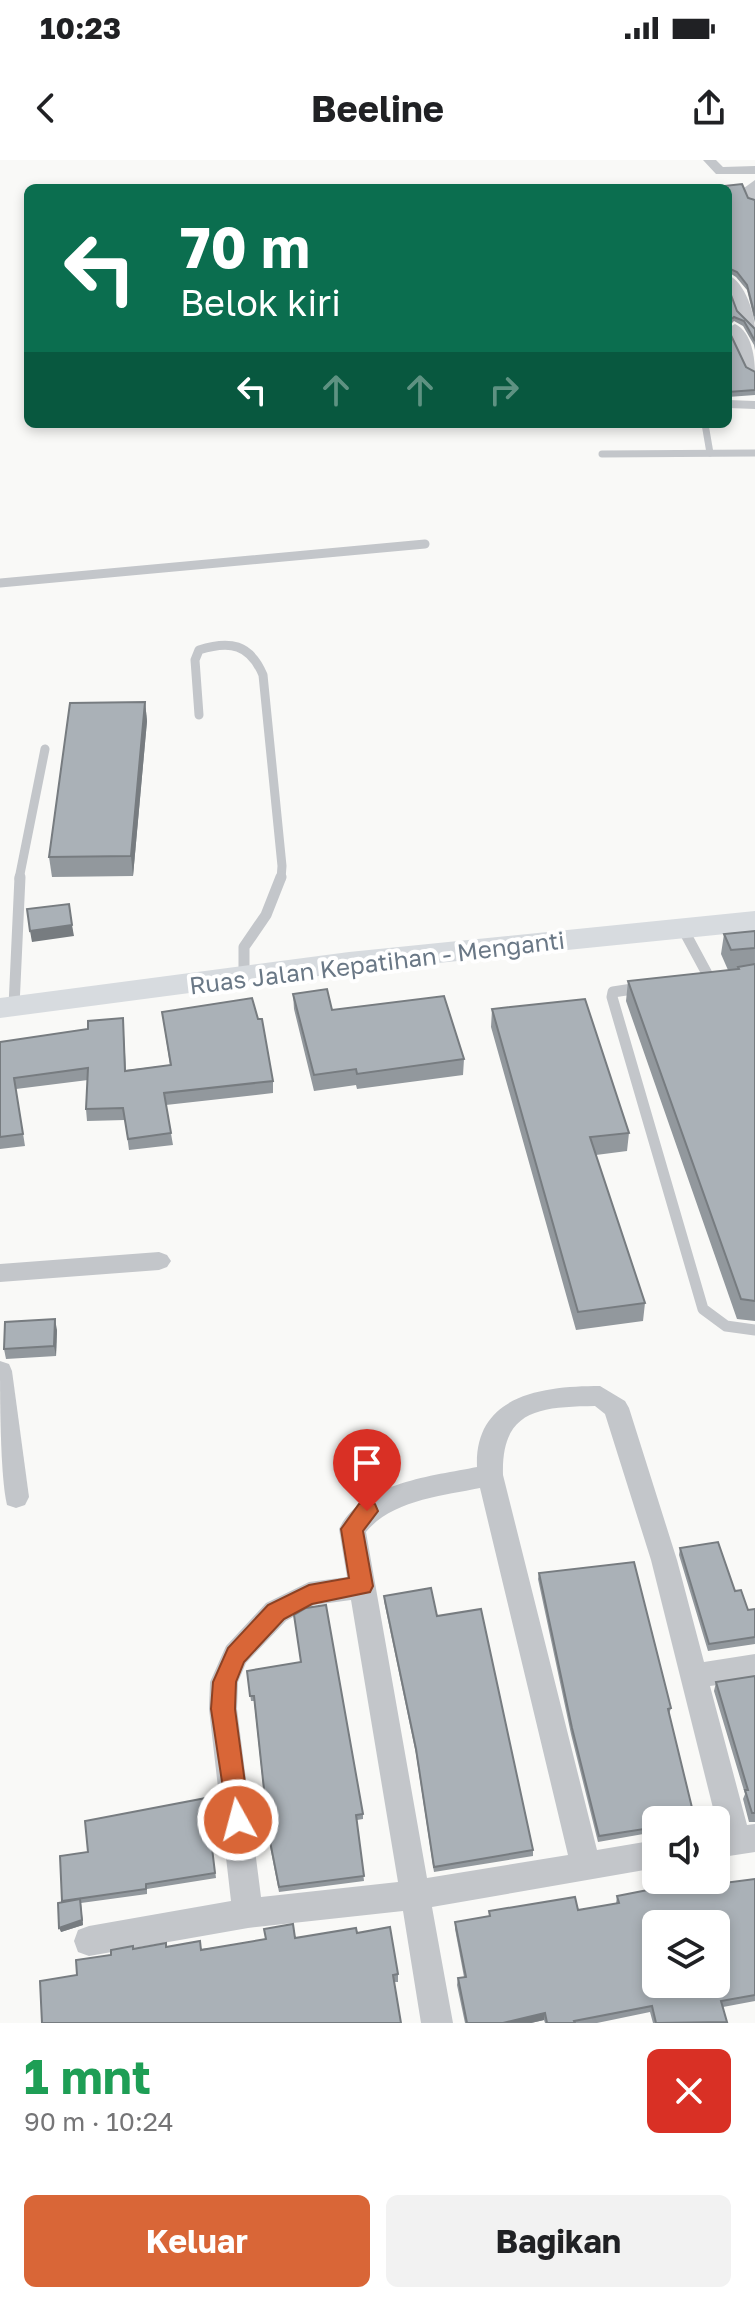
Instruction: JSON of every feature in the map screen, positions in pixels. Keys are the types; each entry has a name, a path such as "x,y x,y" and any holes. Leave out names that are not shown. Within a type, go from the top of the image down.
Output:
{"main road":[{"name":"Ruas Jalan Kepatihan - Menganti","path":"7,1007 349,962 755,921"}],"street":[{"path":"709,160 720,171 755,170"},
{"path":"755,184 750,188 755,198"},
{"path":"732,286 755,327 737,334 755,371"},
{"path":"732,404 755,405"},
{"path":"0,1273 159,1261"},
{"path":"0,1371 16,1497"},
{"path":"586,1866 490,1475 491,1443 501,1421 520,1405 600,1396 616,1408 664,1560 736,1841"},
{"path":"437,2023 352,1529 367,1511 410,1494 490,1475"},
{"path":"248,1913 223,1709 224,1682 236,1655 276,1612 309,1594 362,1586"},
{"path":"694,1676 755,1667"},
{"path":"89,1941 248,1913 416,1895 642,1856"}],"lane":[{"path":"706,428 710,453"},
{"path":"602,454 755,453"},
{"path":"0,583 425,544"},
{"path":"199,715 195,660 199,650 224,642 242,646 251,652 263,675 282,866 280,885 266,915 244,947 244,977"},
{"path":"7,1007 19,881 45,749"},
{"path":"683,929 711,981"},
{"path":"696,983 726,979"},
{"path":"649,987 618,990 613,992 612,997 703,1309 713,1321 728,1328 755,1330"}],"building":[{"path":"742,184 748,198 755,200 755,316 747,285 732,270 732,185"},
{"path":"732,298 737,311 755,329 755,341 744,321 732,319"},
{"path":"732,337 746,367 755,372 755,390 732,392"},
{"path":"145,702 131,856 49,857 70,703"},
{"path":"69,904 72,925 30,931 27,909"},
{"path":"755,931 755,948 731,950 724,934"},
{"path":"755,964 755,1301 741,1299 628,981 739,969"},
{"path":"327,989 332,1010 444,996 464,1059 357,1074 356,1069 314,1075 293,994"},
{"path":"252,998 258,1019 262,1019 273,1081 164,1093 171,1133 128,1139 123,1108 86,1109 88,1068 14,1078 23,1134 0,1137 0,1042 88,1029 88,1021 123,1018 125,1071 171,1065 162,1012"},
{"path":"585,999 629,1133 590,1137 645,1303 578,1312 492,1009"},
{"path":"55,1319 54,1346 4,1349 5,1322"},
{"path":"718,1542 735,1591 741,1590 748,1610 755,1609 755,1637 709,1644 680,1548"},
{"path":"634,1562 671,1708 668,1709 692,1806 642,1806 642,1829 599,1836 539,1573"},
{"path":"431,1588 437,1616 481,1609 533,1850 434,1867 416,1749 384,1596"},
{"path":"326,1605 363,1814 356,1815 364,1876 279,1887 269,1836 254,1696 250,1696 247,1671 301,1662 294,1615 306,1608"},
{"path":"755,1676 755,1813 752,1813 716,1682"},
{"path":"206,1798 215,1873 146,1884 146,1889 62,1901 60,1856 88,1852 85,1821"},
{"path":"755,1879 755,1995 721,2001 727,2022 656,2023 652,2006 575,2023 547,2023 545,2013 503,2023 467,2023 458,1978 466,1977 455,1922 490,1916 489,1911 575,1897 578,1910 619,1903 617,1896 642,1891 642,1894 730,1894 730,1882"},
{"path":"80,1899 82,1920 59,1928 58,1903"},
{"path":"293,1924 295,1938 356,1928 357,1933 390,1927 398,1974 393,1975 401,2023 42,2023 40,1981 77,1975 76,1960 111,1955 111,1950 166,1943 166,1947 200,1941 201,1950 266,1939 264,1929"}],"route":[{"path":"238,1820 223,1709 224,1682 236,1655 276,1612 309,1594 362,1586 352,1529 367,1511"}]}
